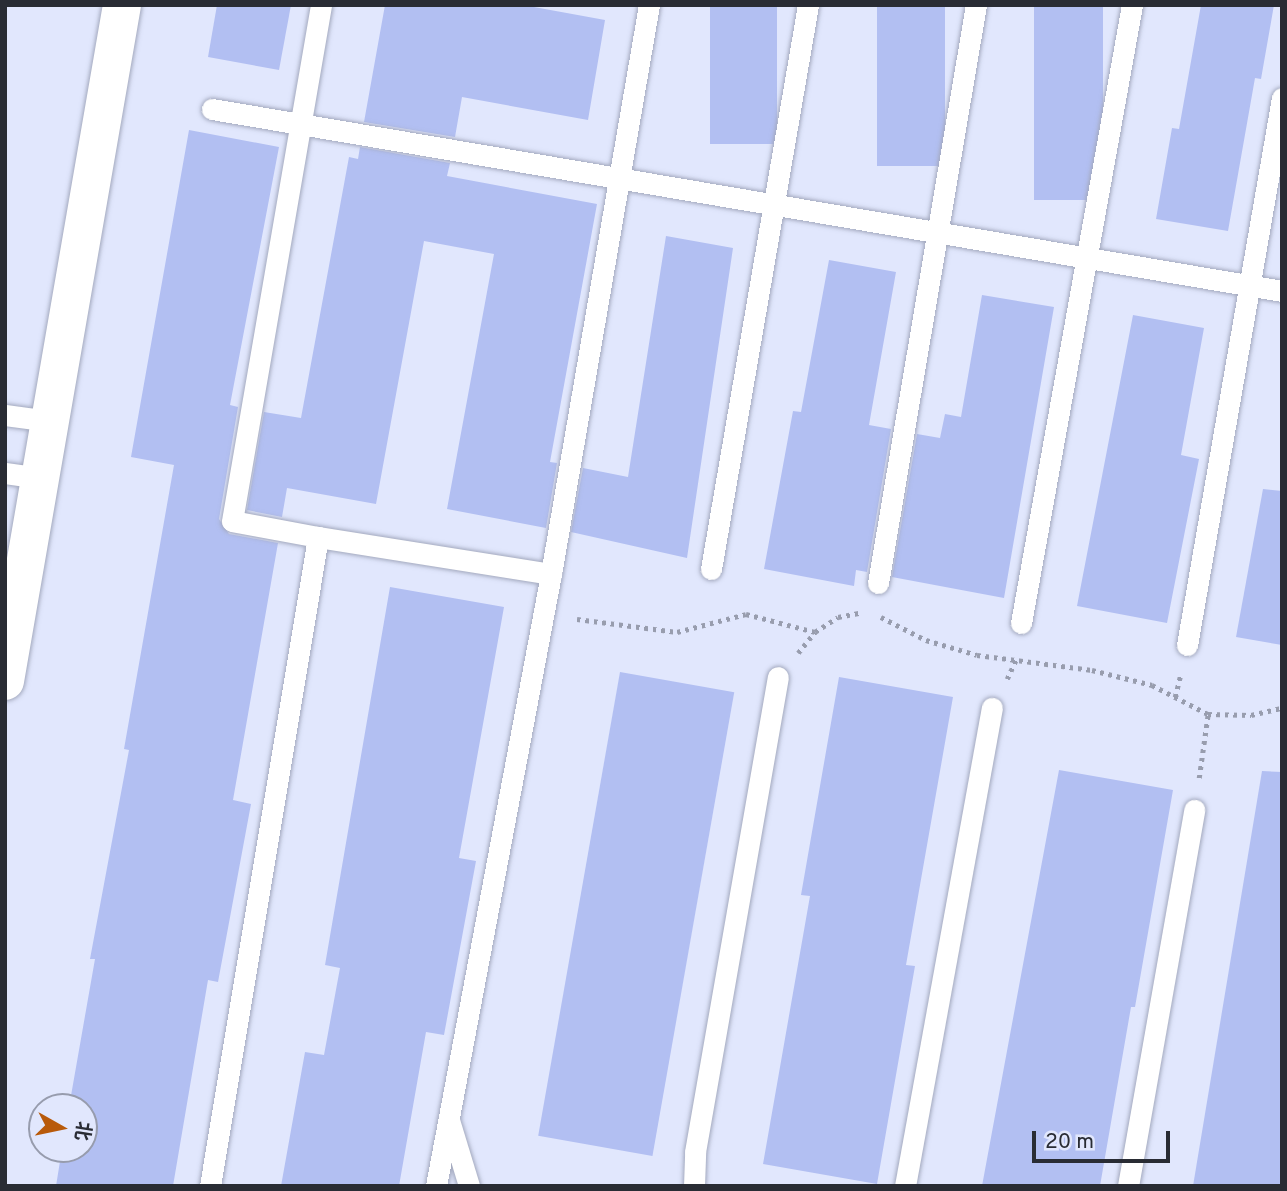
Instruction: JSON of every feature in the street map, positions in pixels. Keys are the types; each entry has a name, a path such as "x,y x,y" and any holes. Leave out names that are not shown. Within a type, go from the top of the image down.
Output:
{"street":[{"path":"5,681 22,476 49,421 122,5"}],"lane":[{"path":"321,5 232,521 551,574"},
{"path":"436,1186 447,1111 551,574 649,5"},
{"path":"710,569 808,5"},
{"path":"878,583 976,5"},
{"path":"1021,623 1132,5"},
{"path":"1187,645 1282,98"},
{"path":"212,109 302,122 1282,291"},
{"path":"5,415 49,421"},
{"path":"210,1186 318,537"},
{"path":"694,1186 695,1152 778,677"},
{"path":"905,1186 992,708"},
{"path":"1128,1186 1194,810"},
{"path":"447,1111 469,1186"}],"path":[{"path":"778,677 815,632 838,617 860,612 879,617 926,640 977,655 1152,685 1208,713 1251,715 1282,708"},
{"path":"543,613 641,631 677,632 746,614 815,632"},
{"path":"992,708 1016,660 1021,623"},
{"path":"1194,810 1208,713"}],"building":[{"path":"217,5 291,5 279,70 208,57"},
{"path":"385,5 523,5 605,20 588,120 462,97 455,137 364,122"},
{"path":"710,5 777,5 777,144 710,144"},
{"path":"877,5 945,5 945,166 877,166"},
{"path":"1034,5 1103,5 1103,200 1034,200"},
{"path":"1201,5 1274,5 1261,79 1255,78 1228,231 1156,219 1172,128 1179,129"},
{"path":"189,130 279,147 230,405 238,407 219,519 229,534 278,543 233,800 251,804 218,982 208,980 173,1186 56,1186 60,1163 98,1163 98,1093 71,1093 95,959 90,959 129,750 124,749 174,465 131,457"},
{"path":"360,147 450,163 447,176 597,204 550,462 557,463 546,528 447,509 494,254 424,241 376,504 287,488 282,517 247,510 264,412 301,418 349,157 358,159"},
{"path":"666,236 733,248 687,558 571,532 583,468 628,477"},
{"path":"829,260 896,272 869,425 891,429 867,572 856,570 854,586 764,569 793,411 801,412"},
{"path":"982,295 1054,307 1004,598 892,577 917,434 940,438 945,414 961,417"},
{"path":"1133,315 1204,328 1181,455 1199,459 1167,623 1077,606"},
{"path":"1263,489 1282,491 1282,645 1236,637"},
{"path":"390,587 504,607 459,858 476,861 444,1035 426,1032 399,1186 281,1186 305,1052 324,1055 340,968 325,965"},
{"path":"620,672 734,692 652,1156 538,1136"},
{"path":"839,677 953,697 906,965 915,966 877,1184 763,1164 810,896 801,895"},
{"path":"1059,770 1173,790 1135,1007 1131,1007 1100,1186 982,1186"},
{"path":"1262,771 1282,772 1282,1186 1193,1186"}]}
